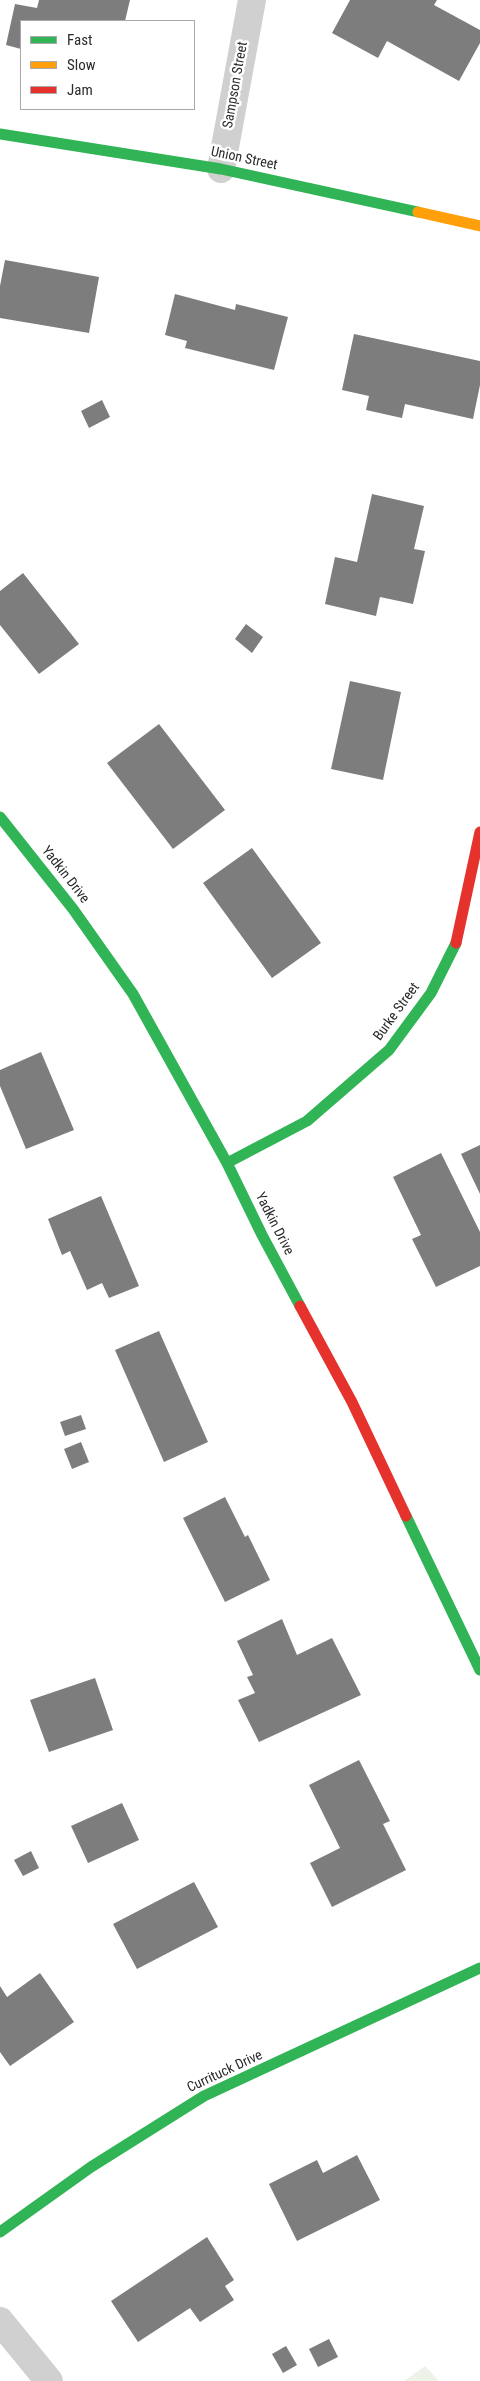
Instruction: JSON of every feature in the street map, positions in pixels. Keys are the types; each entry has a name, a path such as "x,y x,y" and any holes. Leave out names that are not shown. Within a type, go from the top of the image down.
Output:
{"street":[{"name":"Sampson Street","path":"221,169 252,0"},
{"name":"Union Street","path":"0,134 221,169 480,226"},
{"name":"Yadkin Drive","path":"0,817 73,909 133,994 227,1163 262,1235 352,1402 480,1670"},
{"name":"Burke Street","path":"227,1163 307,1121 389,1050 431,993 456,943 480,832"},
{"name":"Currituck Drive","path":"0,2232 91,2167 204,2096 238,2082 480,1968"},
{"path":"0,2322 49,2381"}],"shaded area":[{"path":"425,2366 439,2381 404,2381"}],"building":[{"path":"39,0 130,0 125,20 20,20 20,49 6,45 15,4 37,8"},
{"path":"350,0 437,0 434,5 480,30 480,43 459,81 387,41 378,58 332,33"},
{"path":"5,260 99,277 89,333 0,318 0,286"},
{"path":"175,294 235,310 236,304 288,317 274,370 185,348 187,341 165,335"},
{"path":"354,334 480,361 480,385 473,419 405,404 402,418 366,410 369,396 342,390"},
{"path":"102,400 110,417 89,428 81,411"},
{"path":"372,494 424,506 414,549 425,551 413,604 380,597 376,616 325,604 335,557 357,562"},
{"path":"23,573 79,644 39,674 0,625 0,591"},
{"path":"246,624 263,637 252,653 235,639"},
{"path":"350,681 401,692 383,780 331,769"},
{"path":"159,724 225,810 173,849 107,763"},
{"path":"252,848 321,943 272,978 203,883"},
{"path":"41,1052 74,1130 26,1149 0,1086 0,1070"},
{"path":"480,1145 480,1194 461,1154"},
{"path":"441,1153 480,1232 480,1266 436,1287 412,1239 421,1235 393,1177"},
{"path":"101,1196 139,1286 109,1298 102,1283 87,1290 70,1251 62,1255 48,1219"},
{"path":"159,1331 208,1442 164,1462 115,1350"},
{"path":"81,1415 86,1429 65,1436 60,1422"},
{"path":"81,1442 89,1462 72,1469 64,1449"},
{"path":"225,1497 245,1537 248,1535 270,1580 225,1602 183,1518"},
{"path":"282,1619 297,1655 332,1638 361,1695 259,1742 238,1700 255,1693 247,1677 253,1675 237,1641"},
{"path":"95,1678 113,1730 49,1752 30,1700"},
{"path":"359,1760 390,1821 383,1824 406,1870 332,1907 310,1863 340,1848 309,1785"},
{"path":"122,1803 139,1840 88,1863 71,1826"},
{"path":"31,1851 39,1868 23,1876 14,1860"},
{"path":"194,1882 218,1927 137,1969 113,1924"},
{"path":"40,1973 74,2022 10,2066 0,2052 0,1986 7,1997"},
{"path":"357,2155 380,2200 297,2241 269,2184 317,2160 323,2173"},
{"path":"207,2237 234,2280 225,2286 234,2300 200,2322 190,2308 138,2342 111,2301"},
{"path":"329,2339 338,2357 318,2367 309,2349"},
{"path":"286,2346 297,2365 283,2373 272,2354"}],"traffic: fast":[{"path":"0,134 221,169 418,212"},
{"path":"0,817 73,909 133,994 227,1163 262,1235 300,1306"},
{"path":"227,1163 307,1121 389,1050 431,993 456,943"},
{"path":"406,1516 480,1670"},
{"path":"0,2232 91,2167 204,2096 480,1968"}],"traffic: slow":[{"path":"418,212 480,226"}],"traffic: jam":[{"path":"456,943 480,832"},
{"path":"300,1306 352,1402 406,1516"}]}
